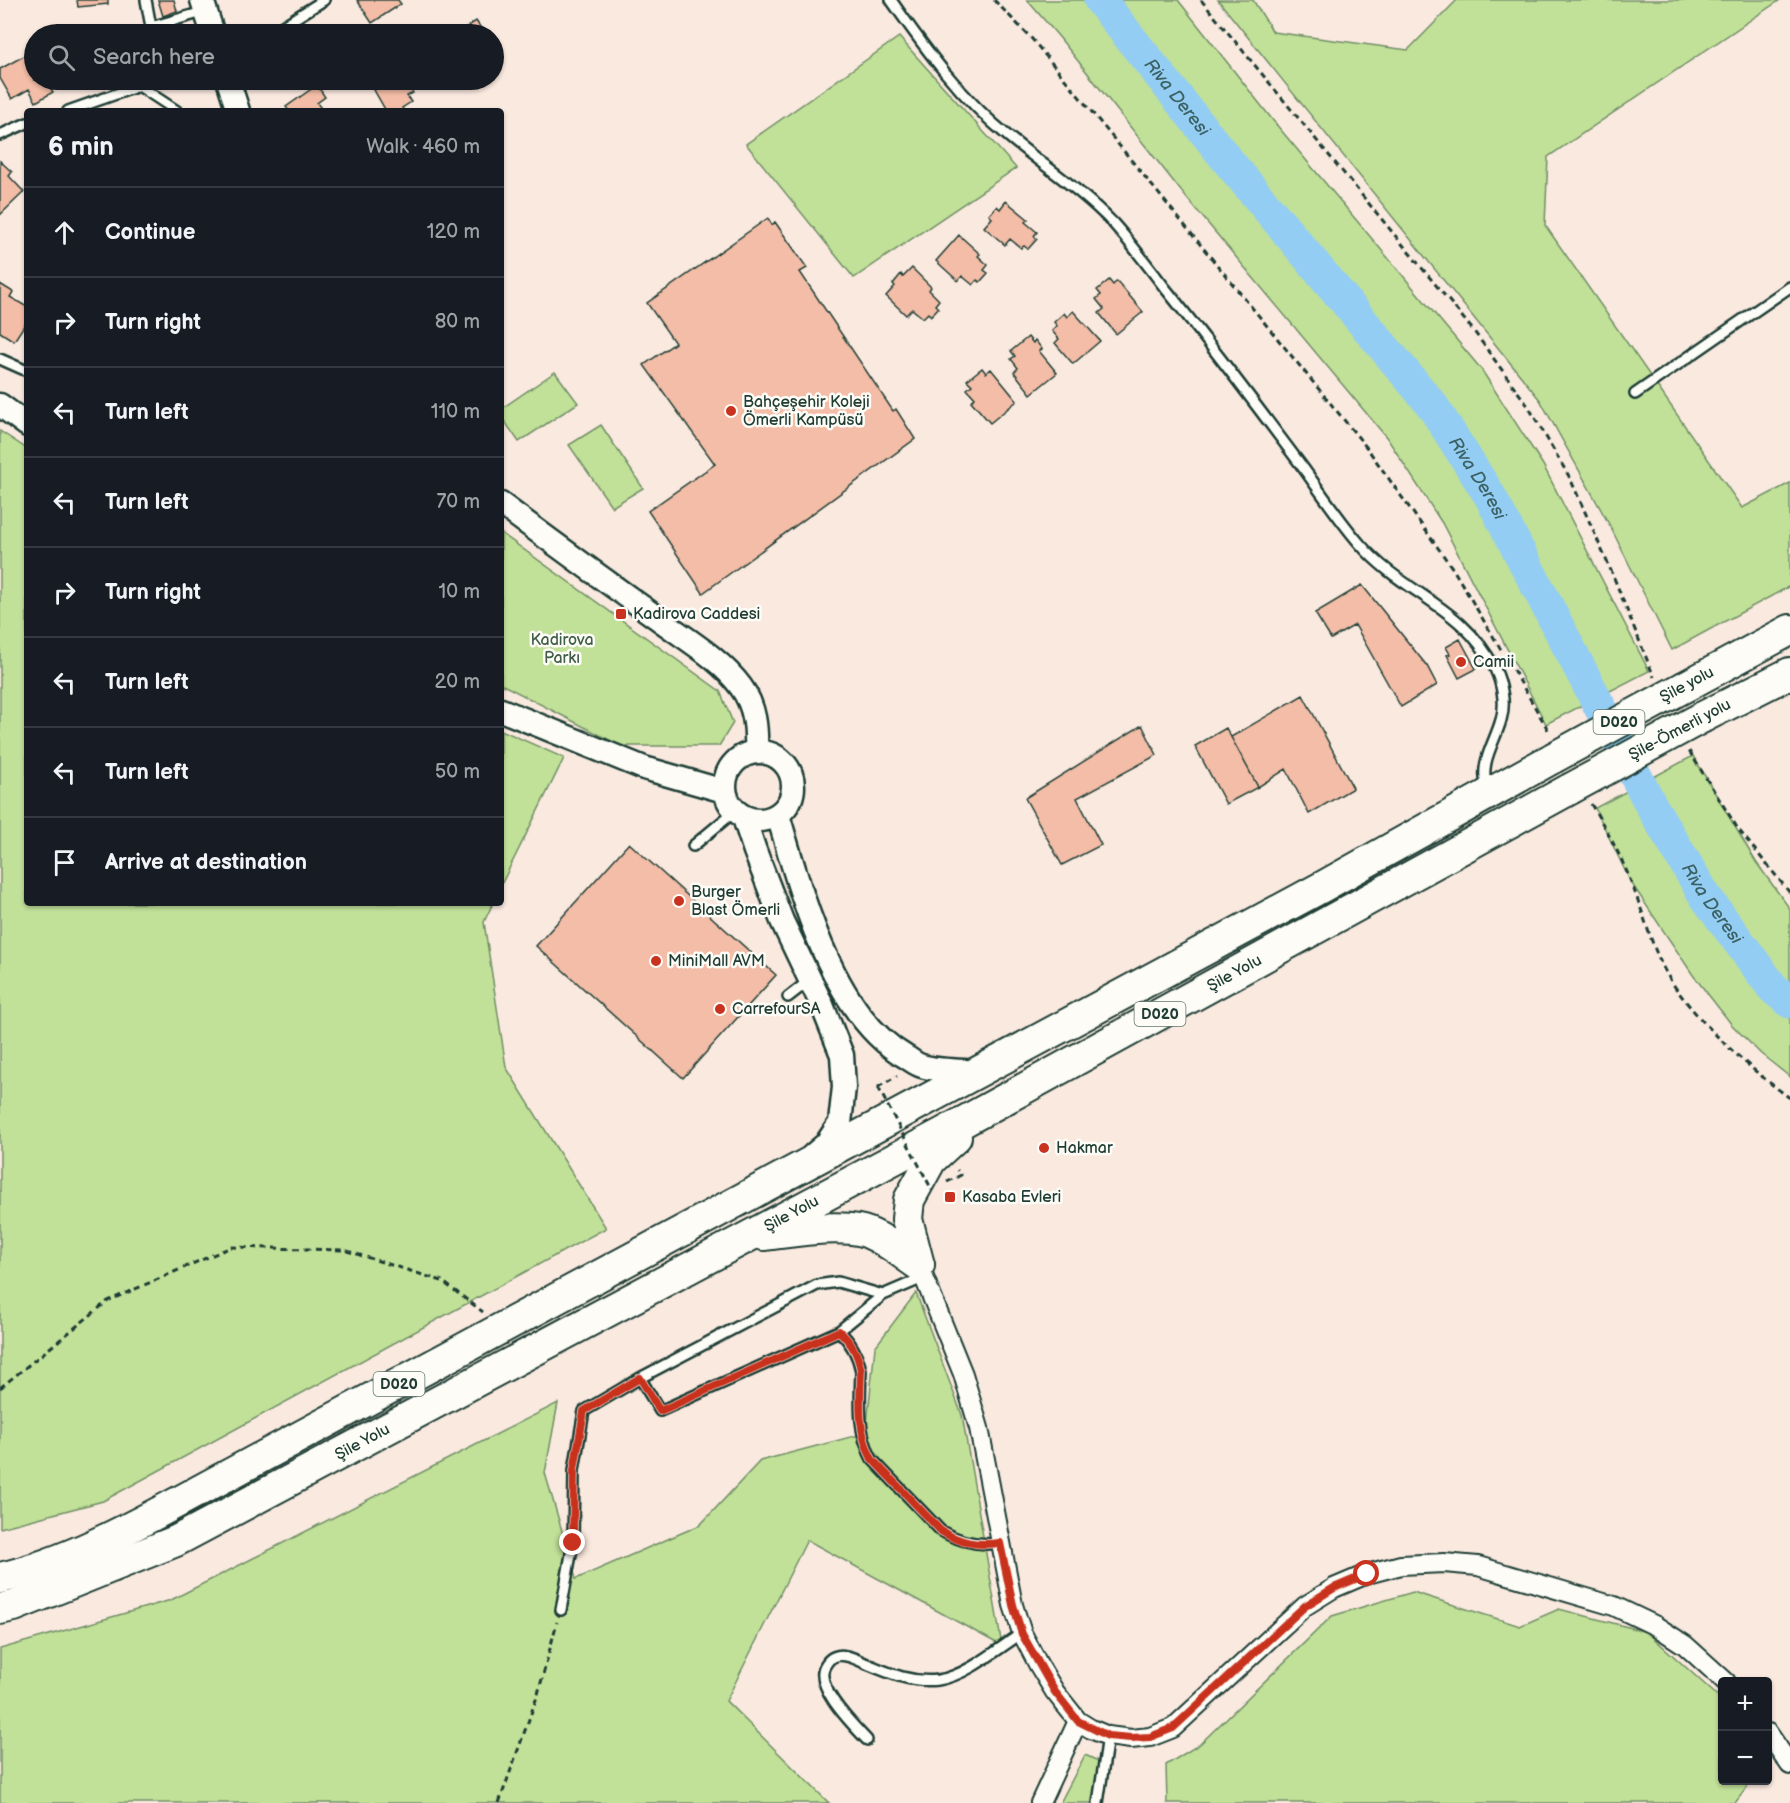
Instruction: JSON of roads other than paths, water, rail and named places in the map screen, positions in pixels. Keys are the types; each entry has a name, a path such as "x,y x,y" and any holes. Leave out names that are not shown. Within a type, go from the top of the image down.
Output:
{"highway":[{"name":"Şile yolu","path":"1554,749 1686,686 1790,630"},
{"name":"Şile-Ömerli yolu","path":"1580,795 1703,717 1790,673"},
{"name":"Şile Yolu","path":"0,1578 19,1574 104,1541 1312,893 1488,795 1554,749"},
{"name":"Şile Yolu","path":"0,1609 176,1541 1580,795"},
{"path":"922,1271 907,1219 909,1200 931,1160 982,1113"},
{"path":"749,1237 834,1229 862,1231 884,1241 922,1271"}],"street":[{"path":"204,6 210,24"},
{"path":"231,90 237,108"},
{"path":"0,405 24,423"},
{"path":"504,506 694,645 730,674 750,701 757,730 756,752"},
{"path":"504,711 644,768 724,791"},
{"path":"739,815 755,821 767,820 778,815 786,807 792,798 794,787 792,775 778,758 768,753 756,752 736,760 729,769 724,791 728,802 739,815 782,921 842,1055 844,1087 840,1123 826,1144 790,1173"},
{"path":"778,815 802,896 837,980 864,1021 889,1048 922,1066 977,1072"},
{"path":"922,1271 963,1374 979,1428 1000,1543 1013,1605 1022,1634 1055,1692 1078,1721 1108,1736 1131,1738 1150,1737 1173,1728 1305,1606 1334,1588 1356,1578 1401,1565 1444,1563 1478,1566 1614,1606 1656,1626 1685,1646 1720,1677"},
{"path":"1040,1803 1078,1721"},
{"path":"1772,1740 1790,1765"}],"lane":[{"path":"146,0 149,24"},
{"path":"286,24 324,0"},
{"path":"891,0 926,51 966,97 1010,137 1073,186 1114,224 1210,344 1359,544 1393,575 1455,617 1477,640 1495,669 1503,698 1501,719 1485,761 1484,773 1488,795"},
{"path":"165,24 204,6"},
{"path":"75,108 119,90"},
{"path":"149,90 173,108"},
{"path":"0,135 24,124"},
{"path":"1635,394 1790,287"},
{"path":"0,359 24,370"},
{"path":"693,846 739,815"},
{"path":"788,997 810,980"},
{"path":"640,1378 660,1411 839,1331 883,1295 922,1271"},
{"path":"561,1610 573,1543 574,1470 584,1411 640,1378 817,1285 838,1282 883,1295"},
{"path":"839,1331 852,1345 860,1362 860,1428 872,1459 941,1531 970,1543 1000,1543"},
{"path":"867,1740 838,1707 823,1682 822,1671 828,1661 838,1655 845,1655 910,1680 941,1680 956,1676 1022,1634"},
{"path":"1098,1803 1108,1736"}],"waterway":[{"name":"Riva Deresi","path":"1100,0 1228,161 1432,405 1490,496 1652,807 1705,896 1773,988 1790,1002"}],"place":[{"name":"Bahçeşehir Koleji Ömerli Kampüsü","path":"731,411"},
{"name":"Kadirova Caddesi","path":"621,614"},
{"name":"Camii","path":"1461,662"},
{"name":"Burger Blast Ömerli","path":"679,901"},
{"name":"MiniMall AVM","path":"656,961"},
{"name":"CarrefourSA","path":"720,1009"},
{"name":"Hakmar","path":"1044,1148"},
{"name":"Kasaba Evleri","path":"950,1197"}],"park label":[{"name":"Kadirova Parkı","path":"562,649"}]}
